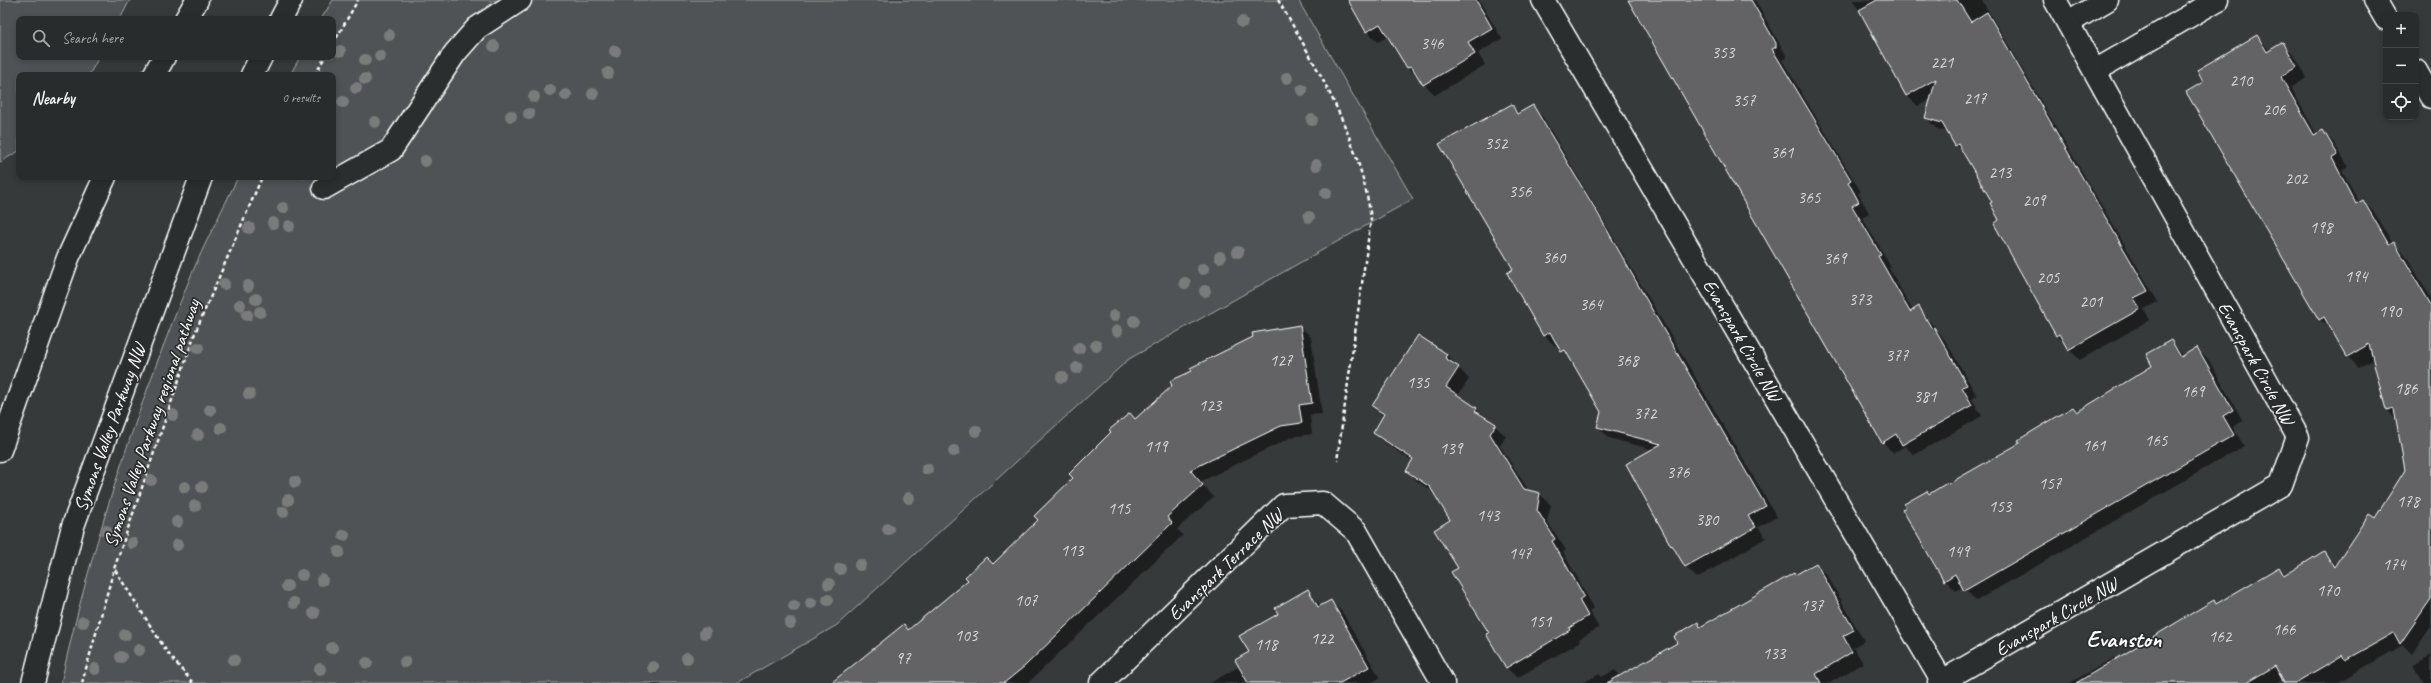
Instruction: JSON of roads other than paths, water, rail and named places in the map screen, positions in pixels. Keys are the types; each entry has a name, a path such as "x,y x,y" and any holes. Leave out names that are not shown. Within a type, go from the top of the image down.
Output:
{"street":[{"path":"188,16 197,0"},
{"path":"283,16 291,0"},
{"path":"324,188 391,150 455,53 476,28 520,0"},
{"name":"Evanspark Circle NW","path":"1543,0 1941,682 2281,485 2298,437 2055,0"},
{"path":"2068,23 2108,0"},
{"path":"2095,71 2217,0"},
{"path":"2375,0 2383,13"},
{"path":"156,72 162,60"},
{"path":"254,72 260,60"},
{"path":"2419,76 2431,97"},
{"path":"0,450 68,258 104,180"},
{"name":"Symons Valley Parkway NW","path":"34,683 73,526 200,180"},
{"name":"Evanspark Terrace NW","path":"1101,683 1284,505 1323,503 1356,532 1443,683"}],"district":[{"name":"Evanston","path":"2124,639"}]}
